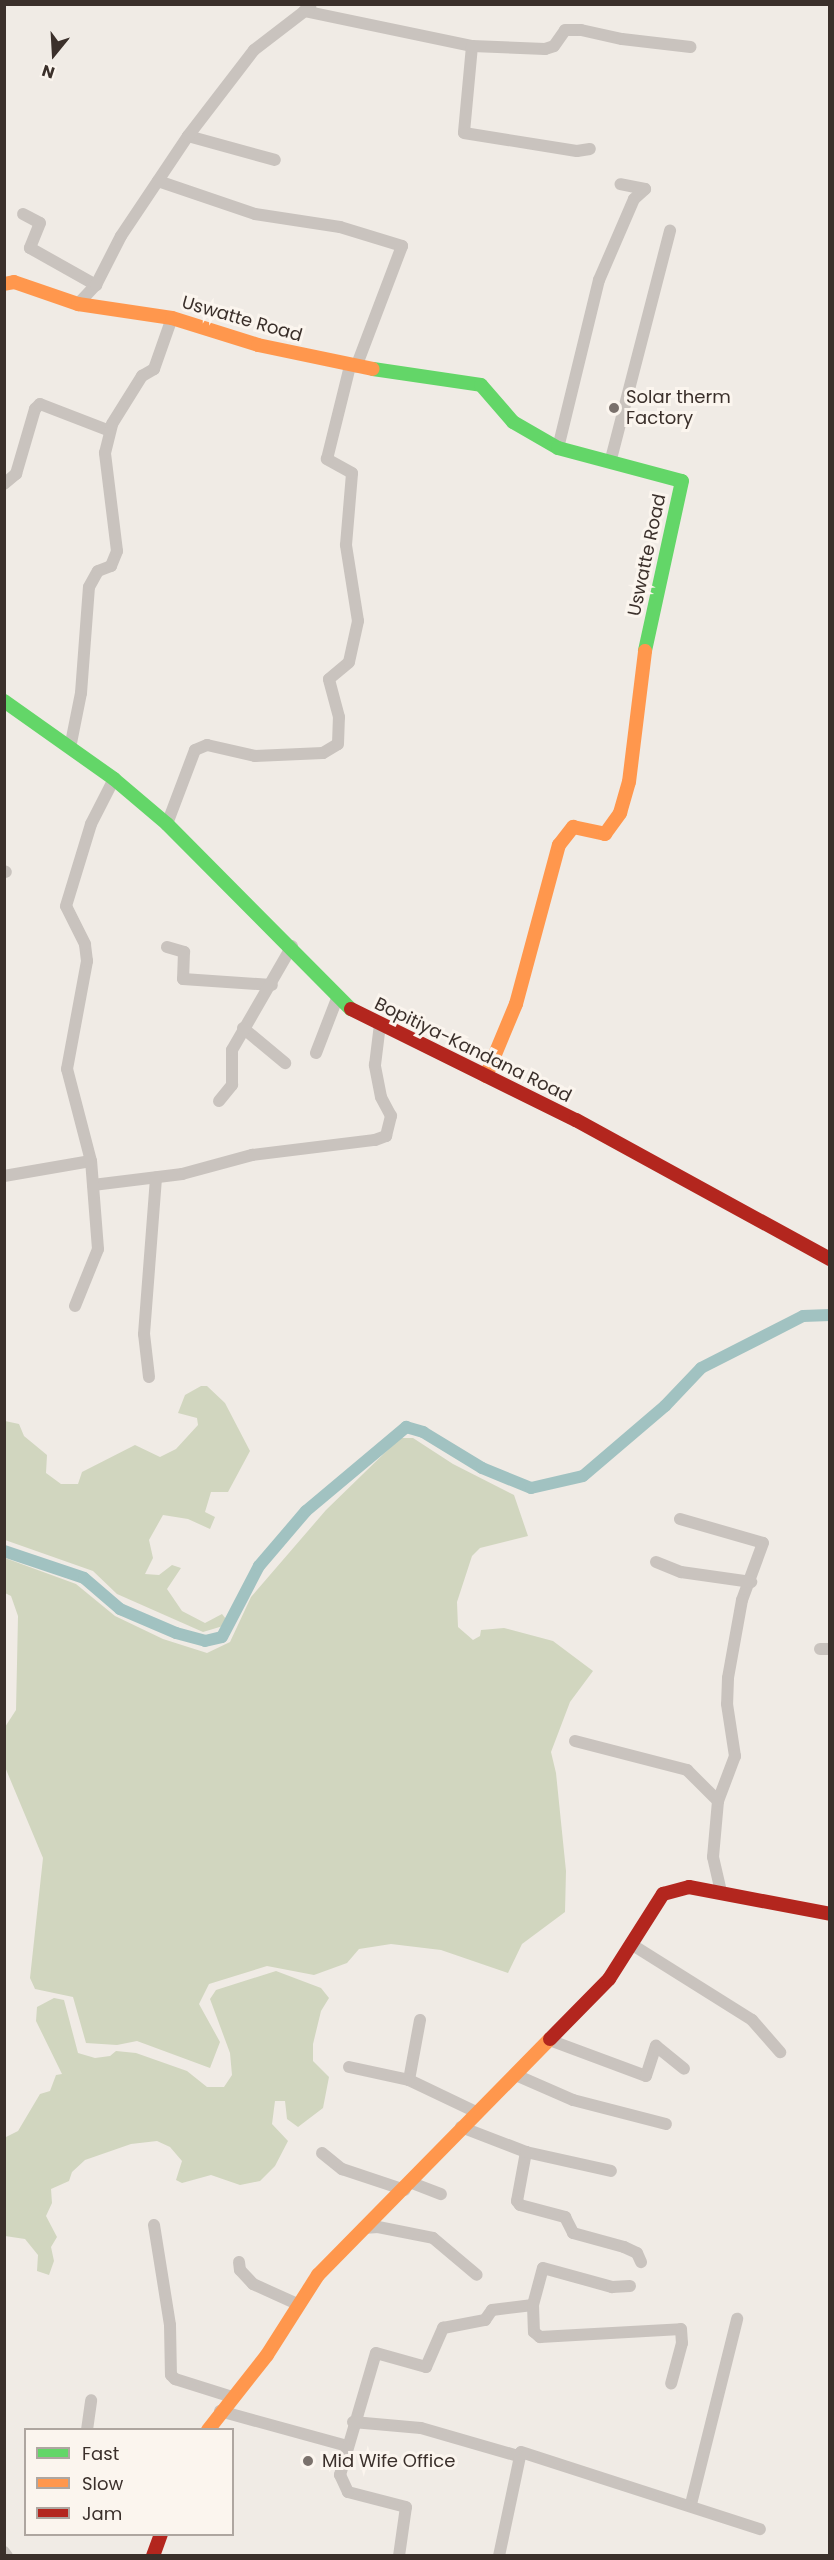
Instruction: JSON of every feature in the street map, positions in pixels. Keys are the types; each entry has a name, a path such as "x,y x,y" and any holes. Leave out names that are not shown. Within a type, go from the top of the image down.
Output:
{"street":[{"path":"78,304 96,285 121,236 188,136 254,50 308,8 472,46 545,49 554,46 565,30 581,30 622,39 691,46"},
{"path":"472,46 464,133 556,148 590,149"},
{"path":"188,136 275,160"},
{"path":"158,181 255,214 340,227 402,246 353,367 327,459 352,473 346,545 358,621 350,662 329,679 339,717 338,744 323,753 267,756 239,755 207,745 195,750 167,824"},
{"path":"558,448 599,280 634,199 645,189 620,184"},
{"path":"23,214 40,222 30,248 96,285"},
{"path":"611,459 670,231"},
{"name":"Uswatte Road","path":"4,284 14,282 78,304 172,318 258,345 353,367 481,385 513,422 558,448 611,459 682,481 641,669 629,782 620,813 605,834 573,827 559,845 516,1004 486,1076"},
{"path":"70,748 81,693 89,587 98,571 111,566 117,551 105,453 110,431 142,376 154,369 172,318"},
{"path":"4,484 16,474 35,409 40,404 110,431"},
{"name":"Bopitiya-Kandana Road","path":"4,701 114,779 167,824 292,946 355,1013 576,1120 830,1259"},
{"path":"75,1306 98,1249 91,1161 67,1069 87,961 85,944 66,906 91,824 114,779"},
{"path":"219,1101 232,1085 231,1050 272,985 292,946"},
{"path":"167,947 184,952 183,979 272,985"},
{"path":"316,1053 338,996"},
{"path":"93,1185 156,1177 252,1155 375,1140 386,1136 391,1116 381,1097 375,1065 380,1027"},
{"path":"243,1028 285,1063"},
{"path":"4,1176 91,1161"},
{"path":"149,1377 144,1334 156,1177"},
{"path":"680,1519 763,1543 751,1582 742,1599 728,1678 727,1704 735,1756 718,1801 713,1857 721,1892"},
{"path":"656,1562 681,1572 751,1582"},
{"path":"575,1741 687,1770 718,1801"},
{"path":"209,2428 220,2411 267,2355 297,2304 363,2228 408,2186 476,2112 518,2076 609,1979 658,1901 669,1890 689,1887 830,1914"},
{"path":"631,1944 752,2020 780,2052"},
{"path":"409,2080 420,2020"},
{"path":"552,2041 646,2076 657,2046 684,2069"},
{"path":"349,2067 409,2080 476,2112"},
{"path":"518,2076 573,2100 666,2124"},
{"path":"461,2127 526,2152 611,2171"},
{"path":"526,2152 517,2201 520,2205 565,2217 573,2233 624,2247 636,2253 640,2262"},
{"path":"322,2153 342,2169 441,2194"},
{"path":"154,2225 170,2325 171,2375 175,2379 232,2397"},
{"path":"363,2228 378,2227 433,2238 477,2275"},
{"path":"240,2262 240,2270 253,2284 297,2304"},
{"path":"630,2286 612,2287 543,2268 533,2305 534,2332 540,2337 681,2329 682,2343 671,2384"},
{"path":"399,2556 406,2507 348,2492 340,2475 353,2422 376,2353 426,2367 443,2328 485,2320 492,2310 533,2305"},
{"path":"692,2504 737,2319"},
{"path":"87,2428 91,2400"},
{"path":"220,2411 347,2446"},
{"path":"353,2422 421,2428 518,2456 529,2452 692,2504 760,2529"},
{"path":"501,2554 518,2456"},
{"path":"153,2556 161,2536"}],"green space":[{"path":"201,1386 207,1386 225,1403 250,1451 228,1492 211,1492 205,1512 215,1517 210,1529 188,1519 163,1515 149,1540 153,1558 145,1574 159,1575 172,1565 181,1568 167,1589 182,1611 205,1623 222,1614 226,1619 223,1626 203,1632 117,1594 93,1571 5,1540 5,1421 19,1424 24,1436 47,1455 46,1473 61,1484 78,1484 82,1472 135,1445 160,1457 176,1449 198,1425 197,1418 178,1413 185,1395"},
{"path":"400,1438 413,1438 453,1464 514,1495 528,1536 480,1548 472,1556 457,1602 458,1627 473,1640 480,1636 481,1630 504,1628 553,1641 593,1671 570,1702 551,1752 556,1773 566,1871 565,1912 522,1944 508,1973 441,1950 391,1944 359,1949 347,1963 314,1975 267,1966 209,1984 199,2004 220,2042 210,2068 137,2041 117,2045 86,2043 73,1997 35,1989 30,1978 43,1858 5,1767 5,1727 16,1710 18,1616 11,1596 5,1593 5,1558 76,1584 115,1616 163,1639 207,1653 230,1642 251,1597 326,1510"},
{"path":"276,1971 321,1988 329,1998 321,2011 313,2044 313,2061 329,2077 323,2108 298,2127 287,2119 285,2101 275,2101 272,2124 288,2141 275,2166 260,2181 240,2185 211,2175 182,2183 176,2180 182,2161 170,2147 157,2141 131,2144 85,2160 72,2172 69,2181 51,2189 52,2203 46,2216 57,2237 51,2247 54,2261 49,2275 37,2271 38,2255 25,2239 5,2236 4,2138 18,2131 40,2094 50,2091 56,2075 62,2074 36,2021 37,2007 54,1998 64,2000 78,2053 95,2058 110,2056 116,2051 136,2053 187,2071 207,2087 224,2087 232,2075 230,2053 210,1999 216,1990"}],"waterway":[{"path":"4,1551 84,1578 120,1609 176,1633 205,1641 222,1637 259,1566 306,1511 406,1427 423,1432 482,1468 531,1488 583,1476 665,1406 701,1368 803,1316 830,1315"}],"traffic: fast":[{"path":"373,369 481,385 513,422 558,448 682,481 645,651"},
{"path":"4,701 114,779 167,824 351,1009"}],"traffic: slow":[{"path":"4,284 14,282 78,304 172,318 258,345 373,369"},
{"path":"486,1076 516,1004 559,845 573,827 605,834 620,813 629,782 645,651"},
{"path":"210,2428 267,2355 318,2275 550,2039"}],"traffic: jam":[{"path":"351,1009 576,1120 830,1259"},
{"path":"550,2039 609,1979 663,1894 689,1887 830,1914"},
{"path":"153,2556 160,2536"}],"place":[{"name":"Solar therm Factory","path":"614,408"},
{"name":"Mid Wife Office","path":"308,2461"}]}
